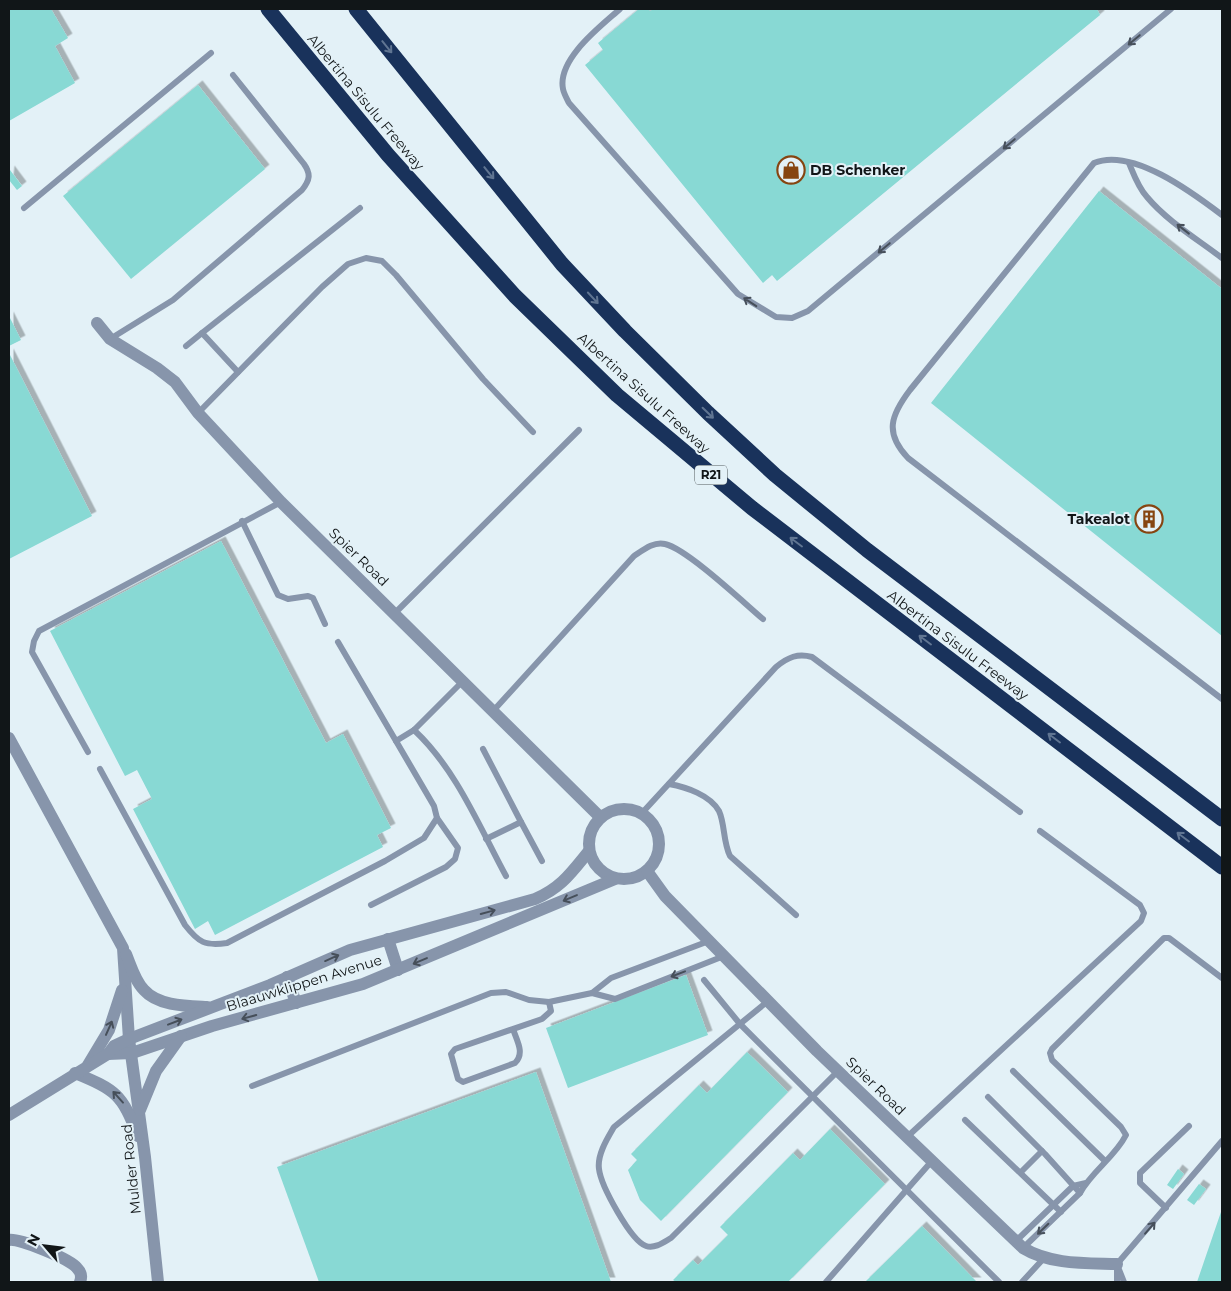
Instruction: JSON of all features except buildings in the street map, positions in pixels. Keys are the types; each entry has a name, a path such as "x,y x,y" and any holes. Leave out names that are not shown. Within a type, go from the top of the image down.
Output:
{"highway":[{"name":"Albertina Sisulu Freeway","path":"268,9 388,155 515,296 617,395 752,508 1222,866"},
{"name":"Albertina Sisulu Freeway","path":"356,9 562,264 625,331 708,413 776,476 867,550 1222,819"}],"street":[{"name":"Spier Road","path":"96,323 110,339 157,368 175,382 198,412 281,502 464,680 600,817"},
{"path":"9,738 144,990 156,999 170,1004 214,1007"},
{"path":"620,809 632,809 642,813 653,825 659,840 656,857 648,871 638,877 615,879 598,869 589,851 590,833 600,817 620,809"},
{"name":"Blaauwklippen Avenue","path":"9,1115 108,1054 114,1046 129,1039 214,1007 350,950 535,899 550,892 564,882 589,851"},
{"name":"Spier Road","path":"648,871 665,896 768,1002 932,1162 1020,1244 1045,1258 1064,1262 1117,1264"},
{"name":"Blaauwklippen Avenue","path":"108,1054 132,1052 180,1036 363,984 615,879"},
{"path":"388,939 398,970"},
{"name":"Mulder Road","path":"123,948 129,1039 145,1157 158,1282"},
{"path":"287,977 296,1003"},
{"path":"124,984 109,1030 81,1070 108,1087 120,1098 129,1113 145,1157"},
{"path":"139,1111 163,1059 180,1036"},
{"path":"9,1240 14,1239 23,1242 72,1262 82,1277 80,1282"}],"lane":[{"path":"620,9 582,43 571,60 565,74 563,88 569,103 738,294 776,317 792,318 808,311 1171,9"},
{"path":"24,208 211,53"},
{"path":"110,339 173,300 302,190 309,179 309,174 304,164 234,75"},
{"path":"1222,215 1170,179 1115,158 1104,159 1094,163 900,404 894,417 893,438 908,458 1222,699"},
{"path":"1128,163 1138,185 1147,197 1166,215 1222,258"},
{"path":"186,346 360,208"},
{"path":"198,412 322,287 348,264 366,258 382,261 482,379 533,432"},
{"path":"202,333 238,372"},
{"path":"395,613 579,430"},
{"path":"88,752 32,652 34,641 39,632 281,502"},
{"path":"242,522 278,594 288,599 308,596 313,598 325,624"},
{"path":"494,710 634,556 653,545 664,543 686,555 764,619"},
{"path":"338,642 434,806 437,818 458,848 455,859 446,867 370,905"},
{"path":"642,813 776,667 794,656 803,654 812,657 1020,812"},
{"path":"396,741 414,730 464,680"},
{"path":"414,730 433,747 445,764 506,876"},
{"path":"483,749 542,861"},
{"path":"100,769 185,926 196,939 210,945 226,943 385,861 424,838 437,818"},
{"path":"669,784 687,788 710,802 719,811 724,845 730,856 796,915"},
{"path":"486,839 521,822"},
{"path":"907,1137 1141,921 1144,913 1140,905 1040,831"},
{"path":"1020,1244 1061,1212 1080,1193 1086,1182 1126,1135 1124,1130 1052,1060 1050,1053 1052,1048 1164,938 1168,938 1222,978"},
{"path":"592,993 611,978 708,941"},
{"path":"252,1086 491,993 506,992 530,1000 548,1002 592,993 615,999 724,956"},
{"path":"704,980 740,1024 999,1282"},
{"path":"513,1029 521,1053 516,1063 472,1080 463,1082 458,1080 451,1054 455,1049 548,1016 551,1011 548,1002"},
{"path":"768,1002 614,1127 603,1145 598,1168 605,1190 635,1238 646,1246 655,1246 671,1238 838,1071"},
{"path":"1013,1071 1105,1161"},
{"path":"988,1097 1042,1151 1080,1193"},
{"path":"965,1120 1061,1212"},
{"path":"1166,1208 1140,1183 1140,1173 1189,1126"},
{"path":"1117,1282 1117,1264 1222,1140"},
{"path":"1021,1172 1042,1151"},
{"path":"826,1282 932,1162"},
{"path":"1020,1244 1054,1204 1073,1186 1086,1182"},
{"path":"1022,1282 1045,1258"},
{"path":"1117,1264 1124,1282"}],"place":[{"name":"DB Schenker","path":"791,170"},
{"name":"Takealot","path":"1149,519"}]}
